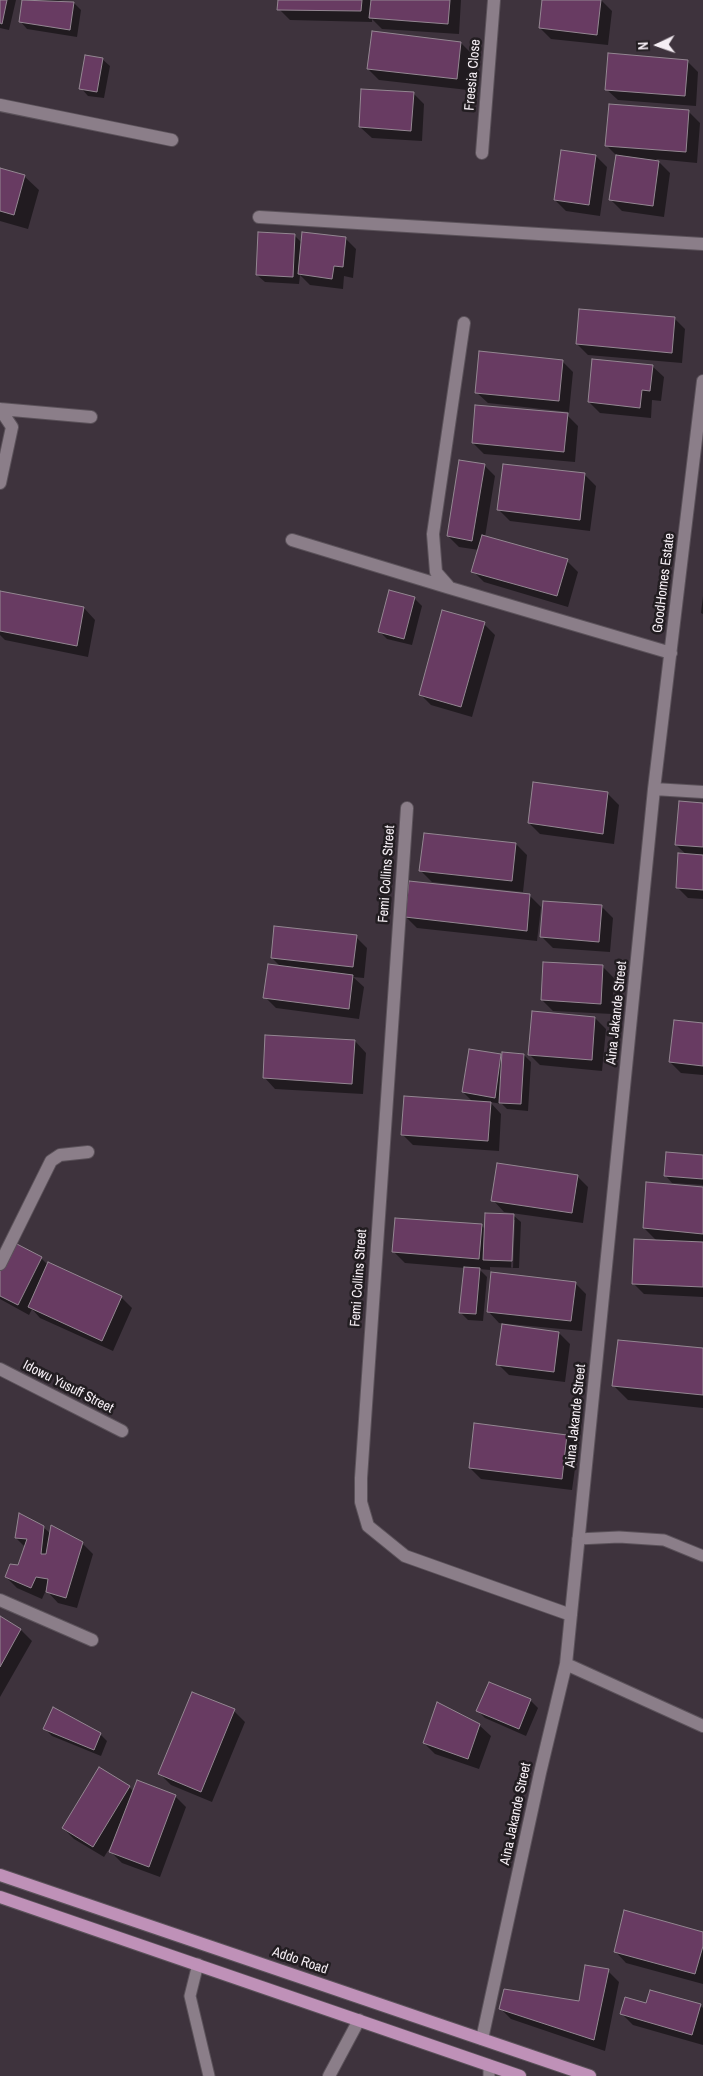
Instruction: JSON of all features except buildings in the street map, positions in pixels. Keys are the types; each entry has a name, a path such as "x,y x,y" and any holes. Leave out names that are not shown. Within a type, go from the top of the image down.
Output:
{"main road":[{"name":"Addo Road","path":"0,1875 590,2076"},
{"path":"0,1897 359,2020 489,2070 520,2076"}],"street":[{"name":"Freesia Close","path":"482,153 494,0"},
{"path":"0,105 172,140"},
{"path":"259,217 703,244"},
{"path":"450,588 436,572 433,534 464,323"},
{"name":"GoodHomes Estate","path":"654,789 699,444 703,381"},
{"path":"0,409 91,417"},
{"path":"0,409 12,427 0,483"},
{"path":"292,540 671,652"},
{"path":"654,789 703,792"},
{"name":"Aina Jakande Street","path":"482,2039 540,1773 566,1664 654,789"},
{"name":"Femi Collins Street","path":"407,808 361,1478 361,1502 368,1526 405,1556 571,1616"},
{"path":"0,1264 51,1161 60,1154 88,1152"},
{"name":"Idowu Yusuff Street","path":"1,1373 122,1431"},
{"path":"0,1600 92,1640"},
{"path":"566,1664 703,1726"},
{"path":"328,2076 359,2020"}],"lane":[{"path":"578,1539 619,1537 664,1540 703,1556"},
{"path":"198,1964 190,1996 209,2076"}]}
